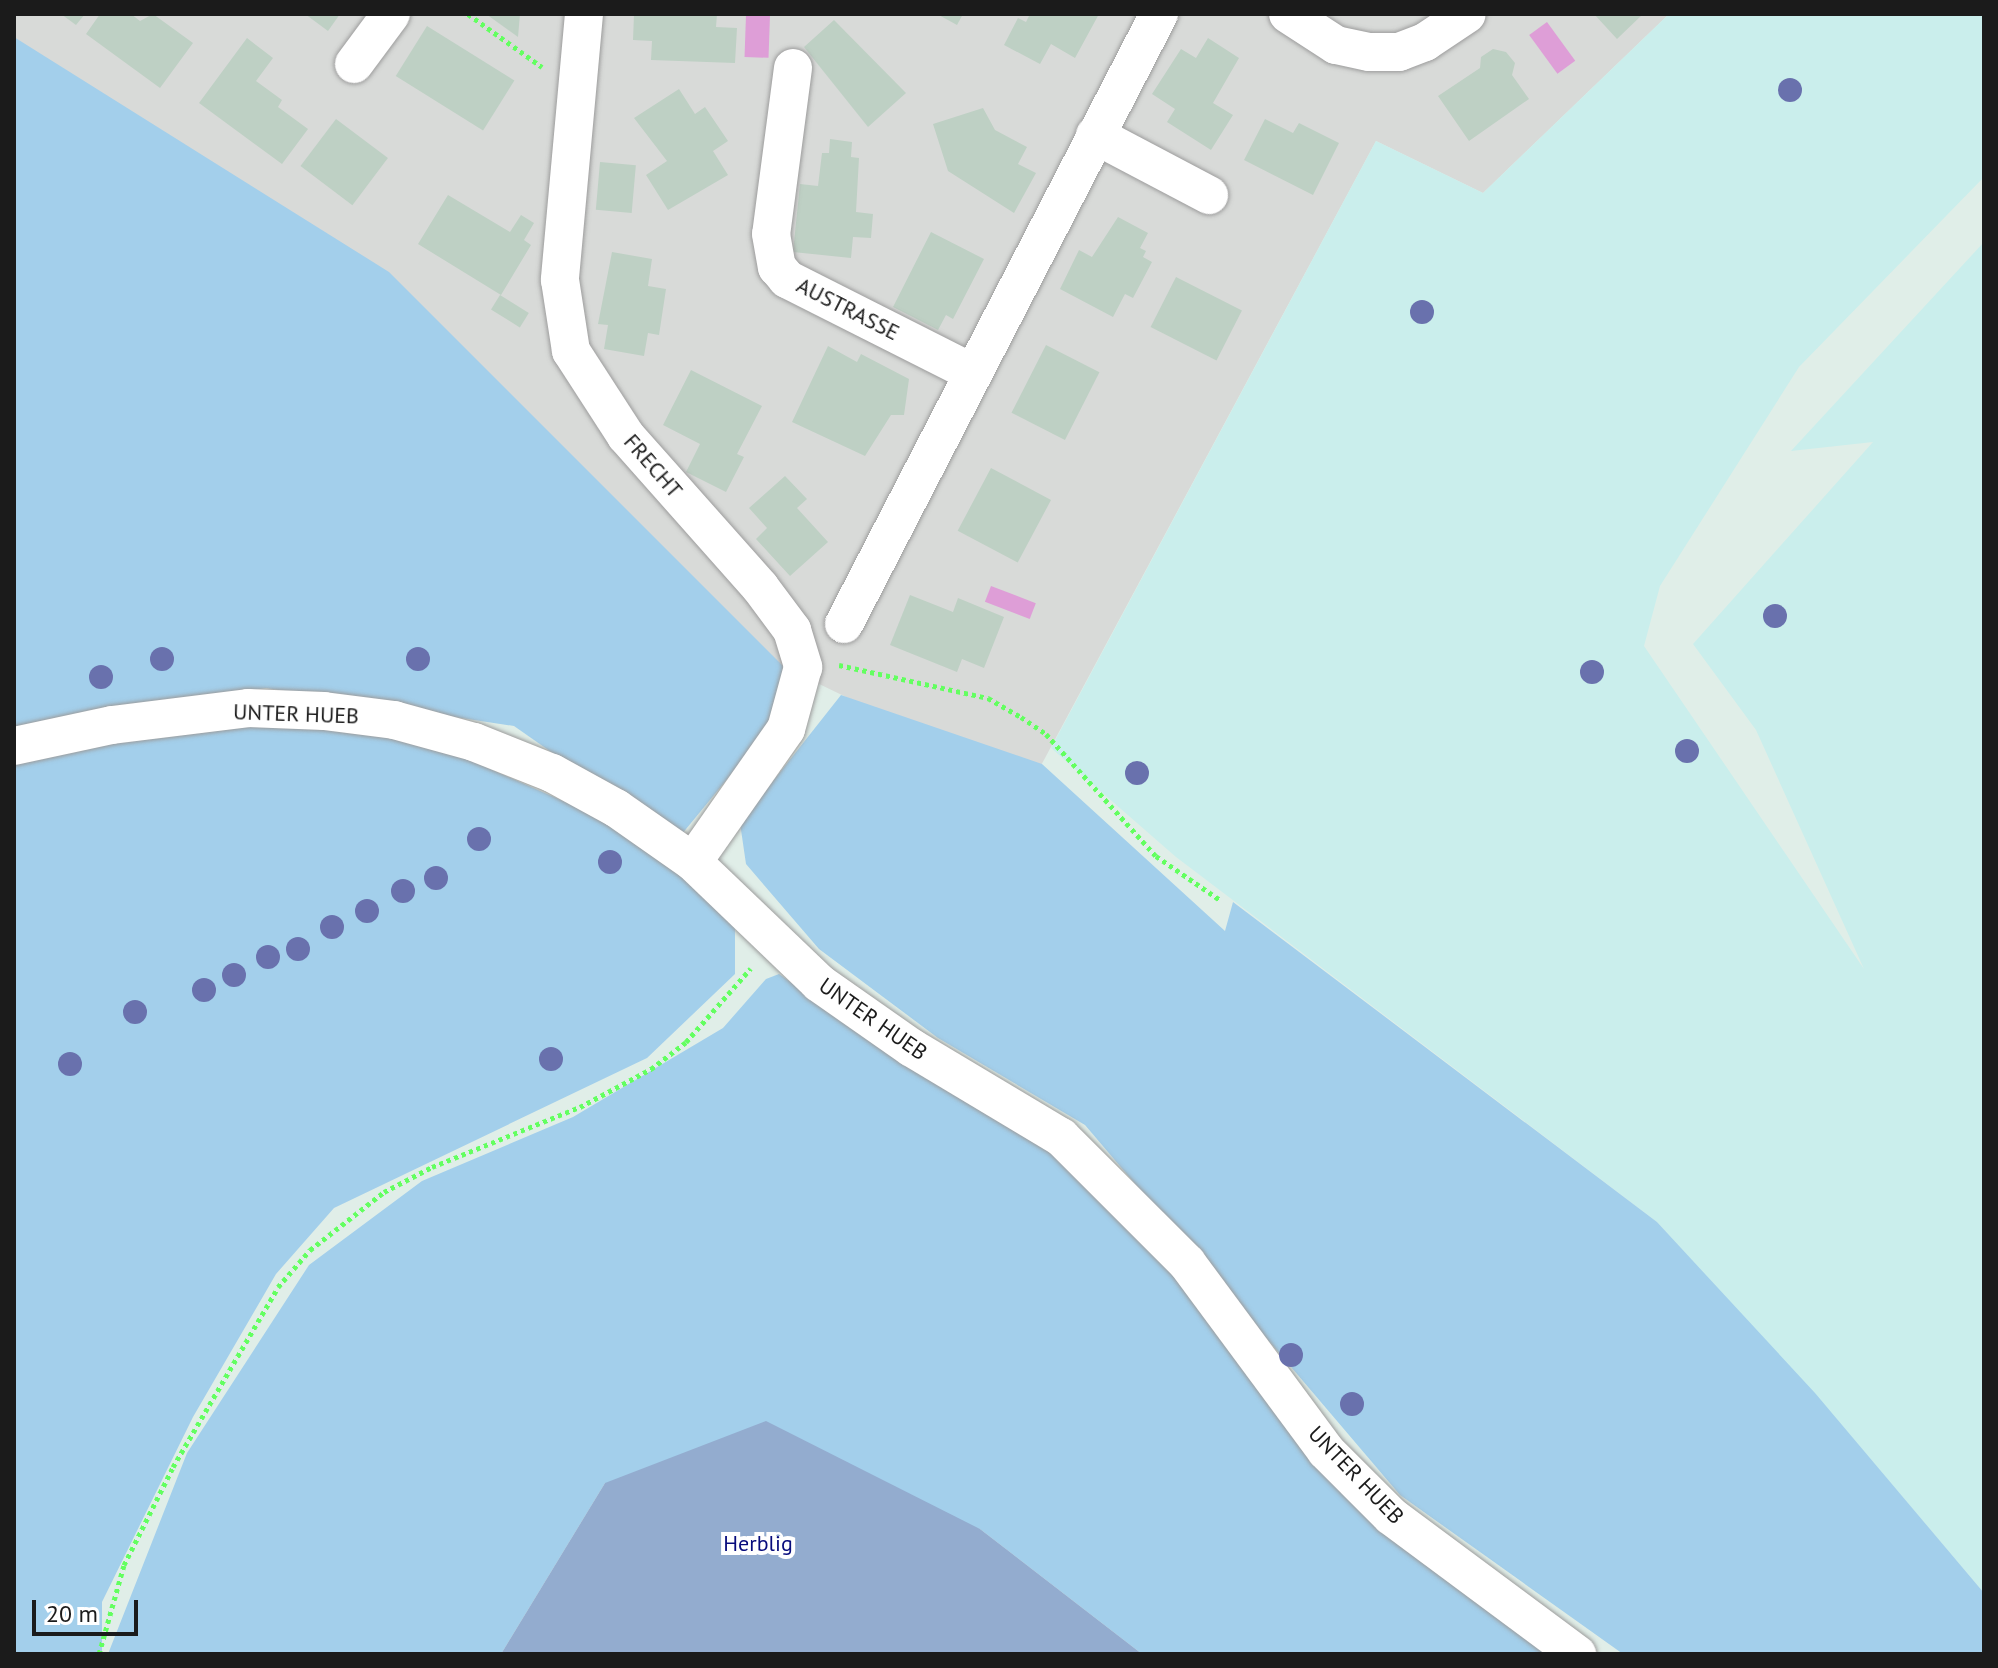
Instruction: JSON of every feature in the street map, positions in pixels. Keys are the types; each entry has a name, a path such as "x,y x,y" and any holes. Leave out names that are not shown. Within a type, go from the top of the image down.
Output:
{"street":[{"path":"354,64 391,14"},
{"name":"FRECHT","path":"584,14 560,280 571,351 626,436 760,587 792,630 803,667"},
{"path":"844,624 1159,14"},
{"path":"1288,14 1336,45 1369,52 1399,52 1425,42 1467,14"},
{"name":"AUSTRASSE","path":"793,68 771,234 777,267 787,279 973,373"},
{"path":"1095,135 1209,195"},
{"path":"693,862 786,729 803,667"},
{"name":"UNTER HUEB","path":"14,746 112,725 248,708 394,720 474,742 552,773 616,808 693,862 819,983 912,1048 1061,1137 1187,1263 1326,1451 1391,1516 1577,1654"}],"path":[{"path":"468,14 566,83 577,85"},
{"path":"803,667 819,662 869,670 988,698 1046,734 1156,856 1220,900"},
{"path":"99,1654 124,1565 173,1467 263,1311 310,1250 384,1192 432,1167 580,1107 651,1069 686,1042 734,989"}],"shaded area":[{"path":"14,14 1669,14 1483,193 1376,141 1030,786 784,667 14,45"},
{"path":"1669,14 1984,14 1984,177 1799,367 1660,586 1644,646 1864,969 1756,730 1693,644 1873,442 1791,451 1984,242 1984,1593 1828,1409 1657,1222 1176,857 1051,748 1376,141 1483,193"},
{"path":"746,15 770,16 769,58 745,57"},
{"path":"1547,22 1575,61 1557,74 1529,35"},
{"path":"14,37 389,272 784,667 779,716 677,840 514,726 266,688 14,731"},
{"path":"991,586 1036,603 1030,619 985,602"},
{"path":"841,695 1042,764 1225,931 1233,902 1657,1222 1815,1393 1984,1593 1984,1654 1623,1654 1400,1495 1085,1125 938,1038 819,949 746,864 740,823"},
{"path":"279,719 411,734 642,836 735,925 735,974 647,1058 334,1208 276,1274 193,1417 102,1602 102,1654 14,1654 14,763 136,738"},
{"path":"779,974 865,1035 1043,1145 1550,1654 1142,1654 980,1529 605,1483 501,1654 108,1654 187,1453 309,1265 422,1181 573,1117 723,1028 766,979"}],"green space":[{"name":"Herblig","path":"766,1421 980,1529 1142,1654 501,1654 605,1483"}],"building":[{"path":"61,14 85,14 76,25"},
{"path":"100,14 131,14 140,21 153,14 193,43 160,88 86,34"},
{"path":"305,14 340,14 328,31"},
{"path":"486,14 520,14 518,37"},
{"path":"634,14 717,14 716,27 737,28 735,63 651,60 652,41 633,40"},
{"path":"937,14 963,14 957,25"},
{"path":"1030,14 1099,14 1075,58 1051,44 1040,64 1004,45 1018,18 1026,22"},
{"path":"1594,14 1643,14 1617,39"},
{"path":"834,20 906,93 868,127 804,47"},
{"path":"427,26 514,81 483,131 396,76"},
{"path":"247,38 273,58 256,81 282,100 278,107 308,129 282,164 199,103"},
{"path":"1208,38 1239,58 1213,103 1233,115 1211,150 1167,122 1175,109 1152,94 1181,49 1196,58"},
{"path":"1493,49 1506,52 1515,63 1512,75 1529,99 1469,141 1438,96 1480,68 1481,57"},
{"path":"679,89 695,114 705,107 728,141 713,151 728,175 668,210 646,175 667,161 634,118"},
{"path":"983,108 995,130 1027,147 1018,164 1036,173 1014,213 948,171 933,124"},
{"path":"336,119 388,158 352,205 300,166"},
{"path":"1265,119 1293,133 1299,123 1339,143 1313,195 1244,160"},
{"path":"830,139 852,142 851,157 859,158 856,212 873,214 871,238 853,237 851,258 793,252 800,184 818,186 822,153 829,153"},
{"path":"600,162 636,165 632,213 596,210"},
{"path":"448,195 510,232 521,215 534,223 524,240 531,245 501,295 418,244"},
{"path":"1118,217 1148,233 1140,248 1146,251 1143,257 1152,262 1133,298 1125,294 1113,317 1060,289 1079,250 1092,257"},
{"path":"931,232 984,259 953,319 946,315 938,330 893,307"},
{"path":"612,252 652,259 648,286 666,289 659,335 648,333 644,356 604,349 608,325 598,324"},
{"path":"1176,277 1242,311 1217,360 1151,327"},
{"path":"500,295 529,313 520,327 491,309"},
{"path":"1046,345 1099,372 1065,440 1011,413"},
{"path":"828,346 857,362 861,354 909,379 904,415 891,415 865,456 792,422"},
{"path":"691,370 762,406 737,454 744,457 726,492 686,472 700,444 663,425"},
{"path":"991,468 1051,500 1018,563 958,531"},
{"path":"785,476 807,499 797,508 828,542 790,576 756,539 767,528 749,508"},
{"path":"910,595 953,612 958,598 1004,617 984,668 962,659 957,672 890,645"}]}
